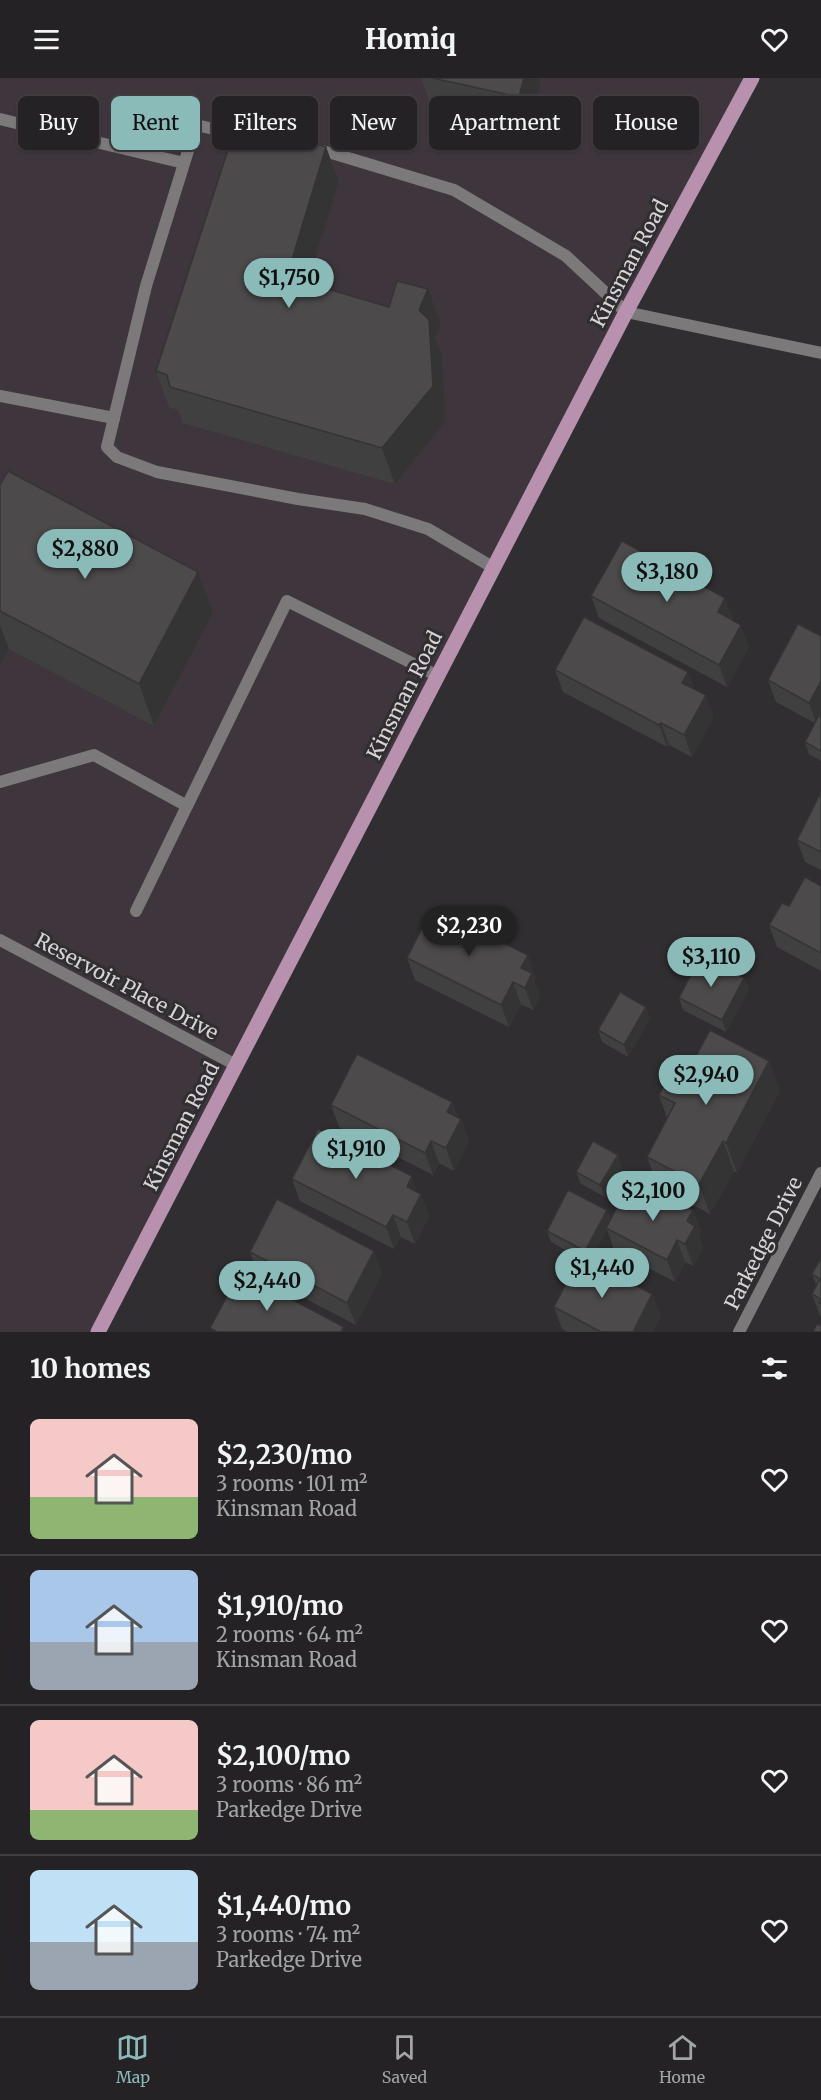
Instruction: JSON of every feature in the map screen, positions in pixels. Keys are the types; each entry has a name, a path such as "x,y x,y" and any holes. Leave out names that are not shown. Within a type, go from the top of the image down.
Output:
{"main road":[{"name":"Kinsman Road","path":"98,1332 626,312 752,78"}],"street":[{"path":"0,119 184,163"},
{"path":"212,129 196,125 146,286 107,447 117,457 157,472 298,499 365,509 429,529 494,568"},
{"path":"317,150 454,190 566,256 626,312 821,353"},
{"path":"0,396 114,418"},
{"path":"136,911 287,601 438,676"},
{"path":"0,782 94,755 187,806"},
{"name":"Reservoir Place Drive","path":"0,940 236,1065"},
{"name":"Parkedge Drive","path":"739,1332 821,1173"}],"shaded area":[{"path":"0,78 752,78 98,1332 0,1332"}],"building":[{"path":"432,78 524,78 519,96"},
{"path":"318,144 326,147 290,266 307,271 304,282 389,307 397,281 428,289 419,310 429,320 433,386 382,448 170,387 167,375 156,371 228,150 318,150"},
{"path":"8,471 198,572 139,684 0,611 0,485"},
{"path":"622,541 725,598 718,612 741,625 719,665 591,596"},
{"path":"584,617 688,672 682,683 706,695 684,735 661,723 659,725 555,670"},
{"path":"798,624 821,636 821,681 809,703 768,680"},
{"path":"819,715 821,716 821,751 805,742"},
{"path":"821,792 821,852 797,840"},
{"path":"805,877 821,886 821,953 769,925 782,903 789,906"},
{"path":"432,908 528,955 521,968 532,973 525,988 513,982 501,1005 407,958"},
{"path":"701,955 744,978 722,1020 679,998"},
{"path":"620,992 646,1007 624,1045 598,1030"},
{"path":"710,1030 769,1061 726,1143 723,1141 699,1184 647,1157 675,1103 659,1095 672,1070 685,1077"},
{"path":"357,1054 452,1102 447,1112 461,1119 446,1148 431,1141 425,1153 331,1105"},
{"path":"318,1129 412,1176 407,1187 421,1194 407,1222 393,1215 386,1227 292,1179"},
{"path":"593,1141 618,1155 600,1185 576,1172"},
{"path":"642,1184 693,1210 687,1221 695,1226 685,1244 677,1240 667,1260 606,1228 619,1204 629,1210"},
{"path":"568,1190 607,1210 585,1251 547,1231"},
{"path":"277,1199 374,1251 347,1303 250,1252"},
{"path":"580,1256 652,1294 633,1332 601,1332 554,1307"},
{"path":"821,1258 821,1299 812,1294 820,1279 812,1274"},
{"path":"240,1272 344,1327 341,1332 217,1332 210,1328"},
{"path":"817,1324 821,1326 821,1332 813,1332"}]}
